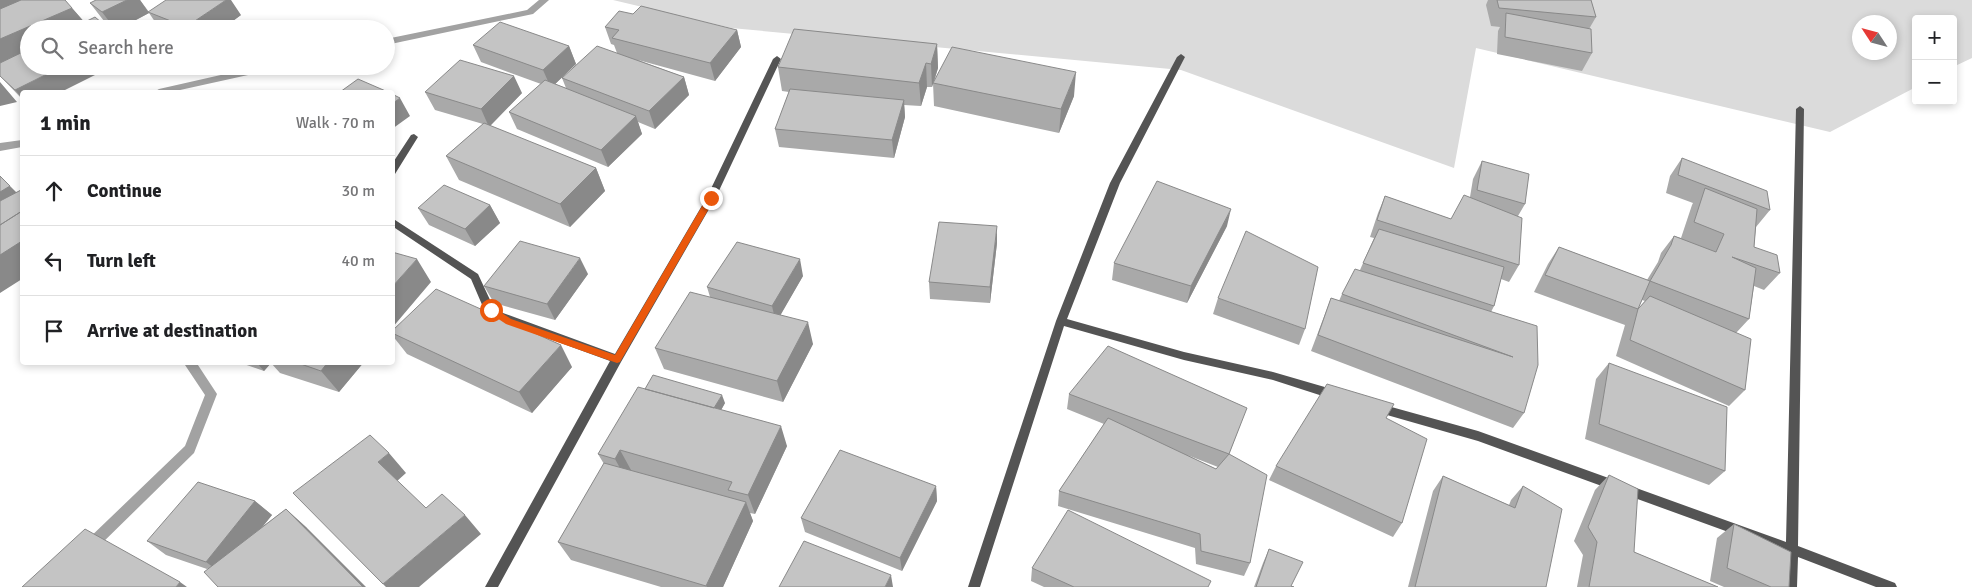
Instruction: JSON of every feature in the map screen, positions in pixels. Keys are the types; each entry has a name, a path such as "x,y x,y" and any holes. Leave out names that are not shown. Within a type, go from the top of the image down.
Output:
{"street":[{"path":"974,587 1061,321 1116,183 1181,57"},
{"path":"491,587 617,359 711,198 777,59"},
{"path":"1791,587 1800,109"},
{"path":"395,167 414,137"},
{"path":"395,223 475,277 487,304 499,316 617,359"},
{"path":"1061,321 1184,356 1273,376 1347,399"},
{"path":"1366,404 1478,436 1891,587"}],"shaded area":[{"path":"613,0 1972,0 1972,58 1957,65 1957,15 1912,15 1912,89 1830,132 1476,48 1454,168 1181,70 731,28"}],"building":[{"path":"21,0 65,0 72,8 44,20 20,20 20,30 0,39 0,9"},
{"path":"96,0 127,0 102,12 90,3"},
{"path":"166,0 226,0 196,20 168,20 148,12"},
{"path":"1497,0 1591,0 1596,17 1499,8"},
{"path":"641,6 737,30 710,63 612,38 619,30 605,27 619,11 633,14"},
{"path":"1506,13 1591,29 1592,53 1505,37"},
{"path":"500,22 569,46 543,70 473,45"},
{"path":"794,29 937,44 931,64 926,63 919,83 778,67"},
{"path":"597,46 684,77 649,111 562,78"},
{"path":"952,47 1076,72 1061,109 933,83"},
{"path":"20,53 20,75 45,75 15,90 0,76 0,63"},
{"path":"460,60 514,76 481,109 425,92"},
{"path":"358,79 383,90 343,90"},
{"path":"545,80 636,116 601,150 509,112"},
{"path":"790,89 904,100 892,140 775,129"},
{"path":"484,123 596,168 560,204 446,156"},
{"path":"1682,158 1767,191 1770,210 1678,175"},
{"path":"1482,161 1529,174 1525,204 1477,190"},
{"path":"0,176 10,186 0,192"},
{"path":"1157,181 1231,209 1191,286 1114,263"},
{"path":"444,185 490,205 465,229 418,208"},
{"path":"1705,188 1757,209 1754,247 1777,255 1780,273 1732,257 1756,268 1749,319 1650,281 1671,245 1674,236 1716,252 1724,234 1694,222"},
{"path":"20,191 20,212 0,225 0,201"},
{"path":"1464,195 1522,218 1519,265 1377,220 1385,196 1451,219"},
{"path":"20,212 20,242 0,255 0,225"},
{"path":"939,222 997,226 990,287 929,282"},
{"path":"1379,229 1504,267 1494,306 1363,263"},
{"path":"1246,231 1318,267 1305,329 1218,298"},
{"path":"520,241 580,258 547,304 484,286"},
{"path":"737,242 800,259 772,306 707,287"},
{"path":"1559,247 1650,281 1638,309 1545,275"},
{"path":"395,253 417,259 395,284"},
{"path":"1355,269 1537,326 1538,365 1524,413 1318,335 1331,298 1513,357 1342,294"},
{"path":"436,289 561,345 519,392 395,334 395,328"},
{"path":"690,292 808,322 777,381 655,348"},
{"path":"1650,296 1751,339 1745,390 1630,340 1638,309"},
{"path":"1108,346 1247,408 1229,454 1069,394"},
{"path":"1609,363 1727,407 1725,471 1599,424"},
{"path":"304,365 326,365 321,371"},
{"path":"653,375 722,395 714,408 645,389"},
{"path":"1327,384 1394,404 1386,418 1427,439 1402,523 1276,466"},
{"path":"638,387 781,426 748,495 728,490 732,482 620,450 615,459 598,454"},
{"path":"1108,418 1216,469 1229,454 1267,475 1250,563 1201,551 1200,534 1059,491"},
{"path":"370,435 389,453 378,462 426,508 442,494 465,515 383,584 293,493"},
{"path":"840,450 936,486 900,558 801,518"},
{"path":"604,463 746,502 706,586 558,542"},
{"path":"1609,475 1638,489 1634,552 1718,587 1589,587 1597,542 1588,527"},
{"path":"1443,476 1515,508 1523,486 1562,509 1546,587 1415,587"},
{"path":"198,482 255,501 206,562 147,541"},
{"path":"286,509 363,587 218,587 204,572"},
{"path":"1068,510 1211,581 1208,587 1074,587 1032,568"},
{"path":"1734,524 1791,552 1789,587 1771,587 1727,568"},
{"path":"85,529 180,582 176,587 22,587"},
{"path":"804,541 891,575 885,587 779,587"},
{"path":"1269,549 1303,562 1291,586 1294,587 1256,587"}],"waterway":[{"path":"395,40 530,12 545,0"},
{"path":"168,90 235,75"},
{"path":"0,147 20,144"},
{"path":"89,547 190,449 211,394 191,365"}],"route":[{"path":"491,310 508,321 617,359 711,198"}]}
